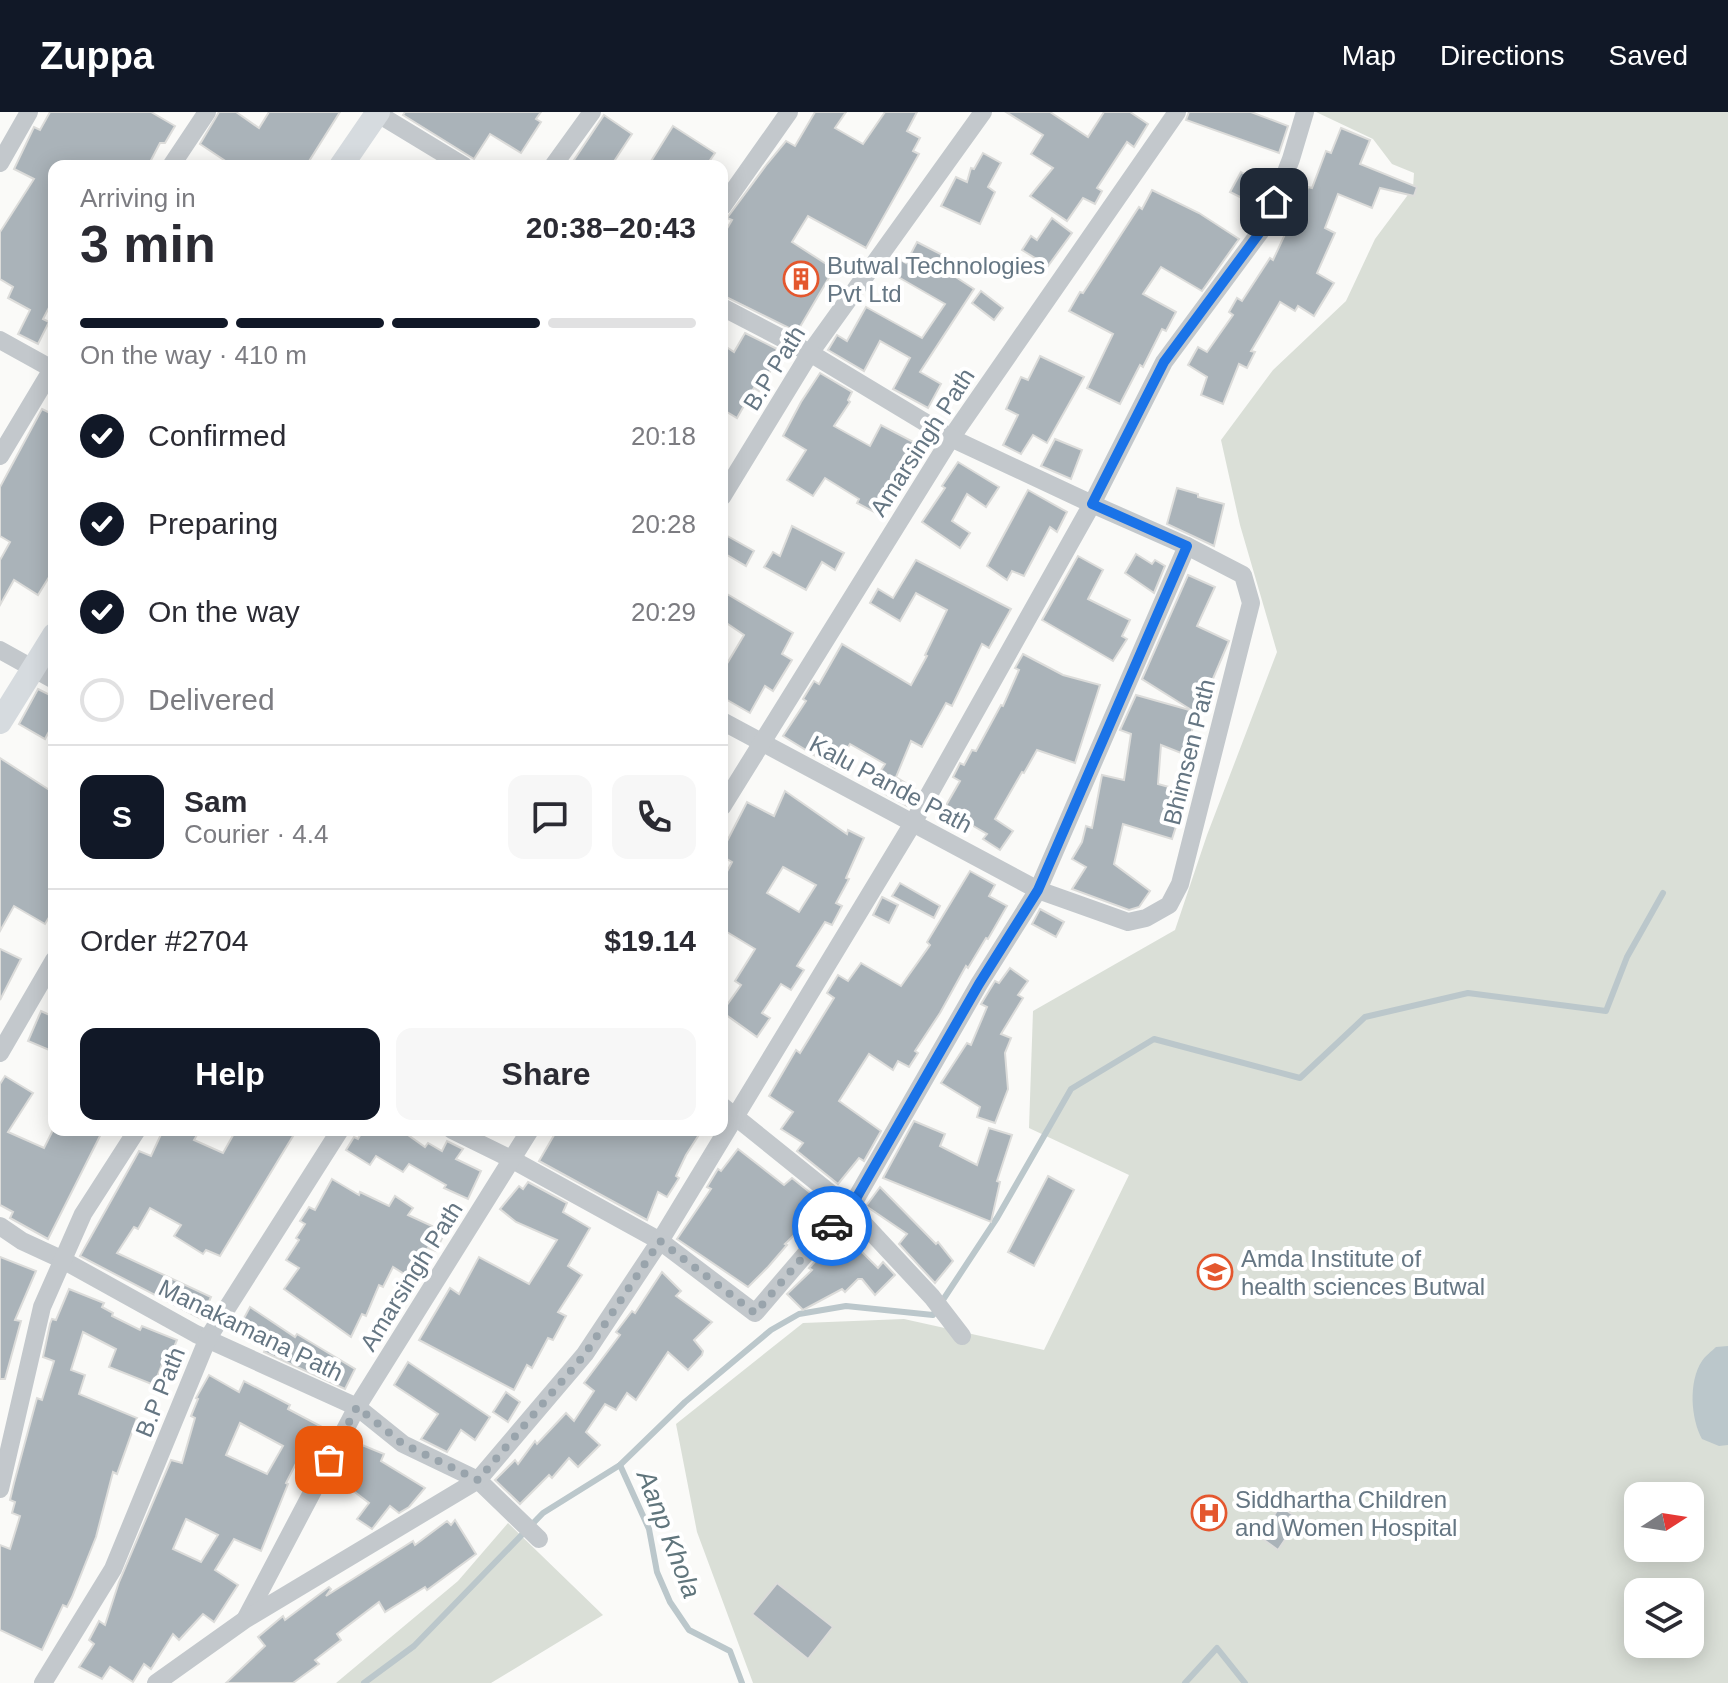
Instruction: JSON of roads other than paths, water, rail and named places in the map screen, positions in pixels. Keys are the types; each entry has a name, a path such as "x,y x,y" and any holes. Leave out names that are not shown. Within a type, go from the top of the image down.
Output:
{"street":[{"path":"0,163 29,112"},
{"path":"175,160 207,112"},
{"path":"557,160 592,112"},
{"path":"728,198 789,112"},
{"name":"B.P Path","path":"728,487 810,353 983,112"},
{"name":"Amarsingh Path","path":"728,797 951,438 1177,112"},
{"path":"962,1336 932,1297 850,1209 729,1111 913,823 1092,504 1164,362 1266,224 1304,117 1285,112"},
{"path":"345,160 377,113 454,160"},
{"name":"Bhimsen Path","path":"728,310 810,353 951,438 1187,546 1243,575 1251,603 1180,884 1169,905 1146,918 1128,922 1038,890"},
{"path":"0,340 48,365"},
{"path":"0,456 48,376"},
{"path":"464,1136 660,1241 755,1313 815,1243 850,1209 979,984 1038,890 1187,546"},
{"path":"0,650 44,674 0,722"},
{"name":"Kalu Pande Path","path":"728,724 1038,890"},
{"path":"0,1053 48,970"},
{"path":"0,1489 42,1307 83,1214 133,1136"},
{"name":"B.P Path","path":"43,1683 113,1569 208,1338 336,1136"},
{"name":"Amarsingh Path","path":"246,1619 357,1407 527,1136"},
{"path":"156,1683 246,1619 478,1480 585,1354 660,1241 716,1136"},
{"name":"Manakamana Path","path":"0,1226 22,1241 61,1259 173,1322 357,1407 403,1444 478,1480 539,1539"}],"waterway":[{"path":"364,1683 414,1646 543,1513 620,1465 685,1402 771,1330 799,1314 846,1306 933,1315 997,1218 1071,1089 1154,1039 1300,1078 1365,1017 1468,993 1606,1011 1627,957 1663,893"},
{"name":"Aanp Khola","path":"620,1465 649,1529 657,1572 670,1602 689,1630 730,1651 742,1683"},
{"name":"Aanp Khola","path":"1185,1683 1217,1648 1245,1683"}],"place":[{"name":"Butwal Technologies Pvt Ltd","path":"801,279"},
{"name":"Amda Institute of health sciences Butwal","path":"1215,1272"},
{"name":"Siddhartha Children and Women Hospital","path":"1209,1513"}]}
